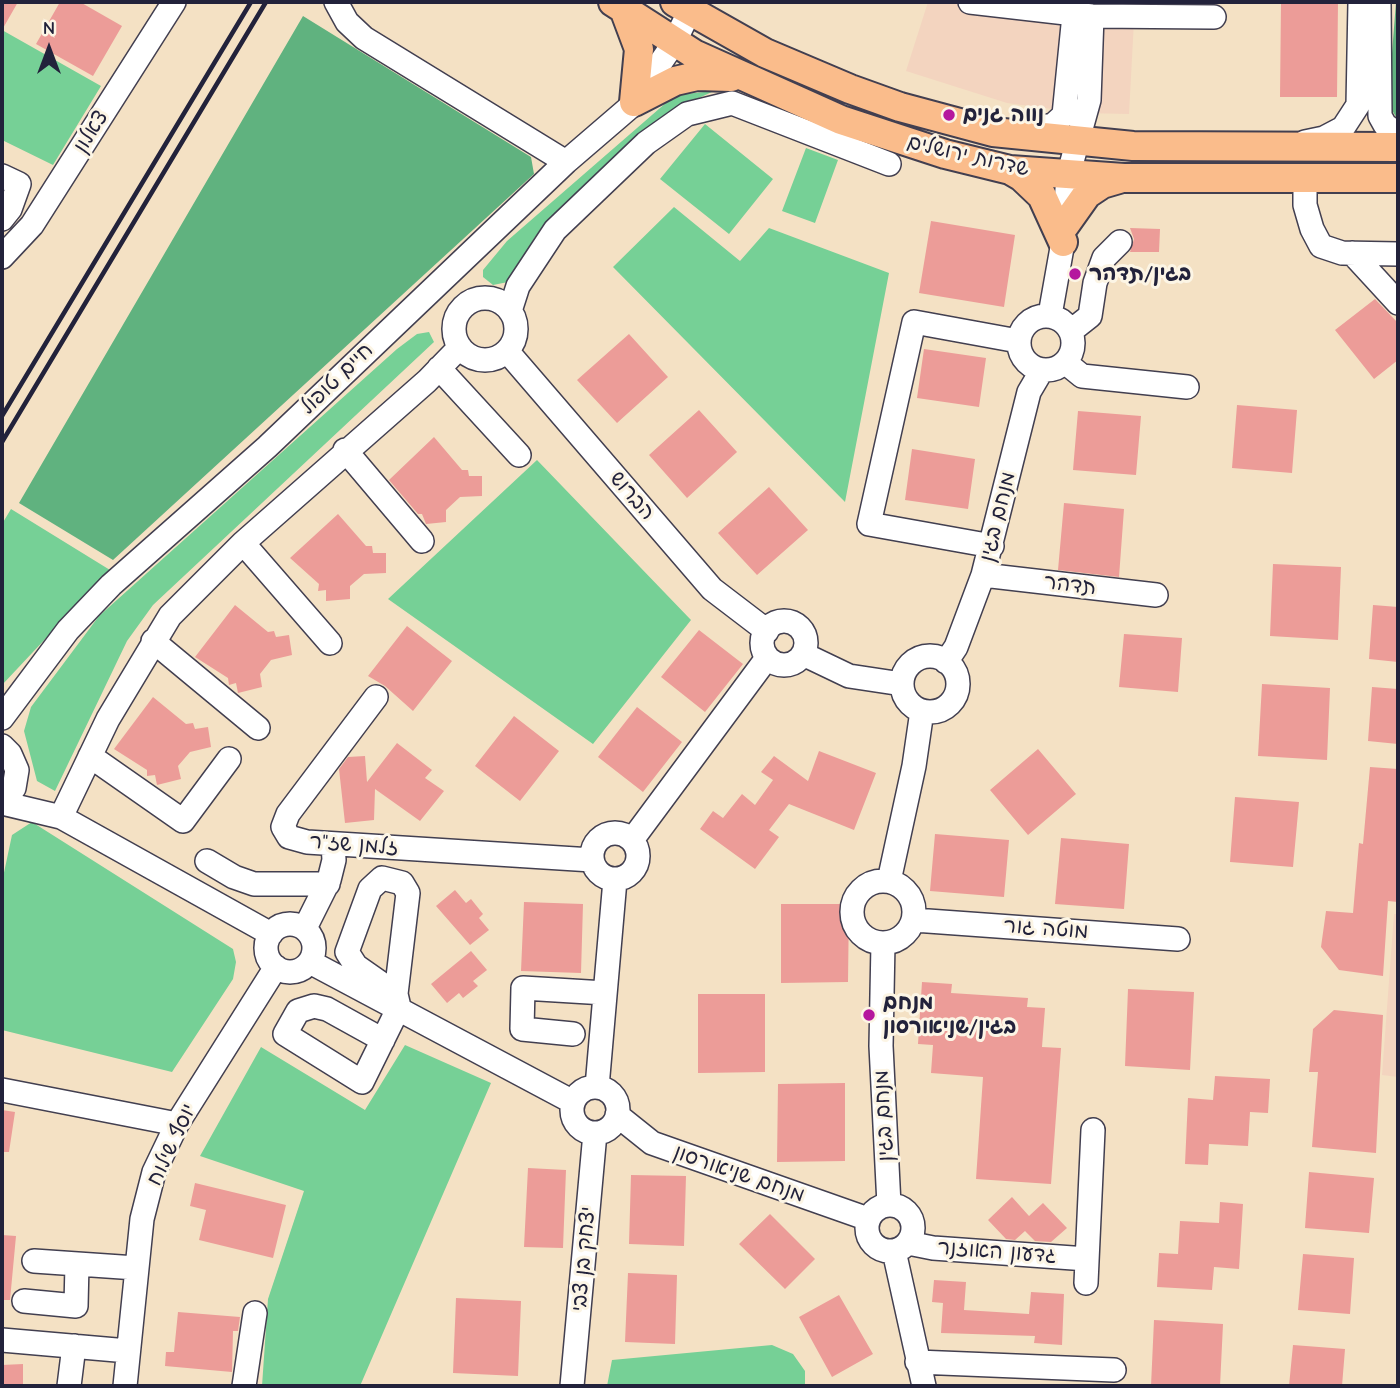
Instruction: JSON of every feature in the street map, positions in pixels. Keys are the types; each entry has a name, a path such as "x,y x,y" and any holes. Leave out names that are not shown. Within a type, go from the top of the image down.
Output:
{"main road":[{"path":"720,2 729,19 765,53"},
{"name":"שדרות ירושלים","path":"682,4 765,53 888,103 993,132 1133,146 1398,147"},
{"path":"619,5 639,50 634,102"},
{"name":"שדרות ירושלים","path":"619,5 674,43 743,77 884,136 1010,170 1124,178 1398,178"},
{"path":"634,102 675,81 696,76 743,77"},
{"path":"1010,170 1042,196 1064,233"},
{"path":"1064,233 1079,203 1094,189 1124,178"}],"street":[{"name":"צאלון","path":"2,257 32,225 174,2"},
{"path":"335,2 346,22 364,38 566,162"},
{"path":"970,2 1083,15 1214,17"},
{"path":"1258,147 1324,138 1343,128 1351,119 1358,105 1360,2"},
{"path":"1378,2 1380,116 1385,125 1398,134"},
{"name":"חיים טופול","path":"2,718 28,679 68,630 111,586 267,447 566,162 634,102 674,43 682,4"},
{"path":"1083,15 1089,100 1094,121 1102,131 1133,146"},
{"path":"993,132 1044,127 1062,119 1083,15"},
{"path":"1050,316 1064,233 1069,176 1089,100"},
{"path":"510,311 518,286 555,230 646,144 687,114 732,103 889,164"},
{"path":"2,176 19,184 10,209 2,219"},
{"path":"1306,178 1306,205 1312,229 1321,246 1352,253 1398,254"},
{"path":"1071,331 1090,316 1095,283 1104,258 1120,243"},
{"path":"1352,253 1398,303"},
{"path":"447,275 471,302"},
{"path":"495,300 510,311 516,329 507,351 485,360 471,356 460,347 454,334 456,319 471,302 495,300"},
{"path":"1050,316 1066,323 1071,331 1074,348 1059,368 1042,370 1022,357 1018,341 1025,325 1032,319 1050,316"},
{"path":"992,546 869,524 914,322 1018,341"},
{"path":"54,815 90,757 153,641 170,617 243,543 460,347"},
{"name":"הברוש","path":"507,351 712,589 766,631"},
{"path":"1066,362 1082,376 1187,387"},
{"path":"439,368 519,455"},
{"name":"מנחם בגין","path":"946,662 956,647 983,575 1029,393 1042,370"},
{"path":"345,450 422,541"},
{"path":"243,543 330,643"},
{"name":"תדהר","path":"983,575 1156,595"},
{"path":"776,623 794,624 804,635 803,653 789,664 782,665 768,658 762,644 766,631 776,623"},
{"path":"153,641 258,728"},
{"path":"803,653 849,676 871,682 902,684"},
{"path":"928,656 946,662 957,677 955,696 941,709 922,711 906,700 902,684 904,672 918,659 928,656"},
{"path":"632,840 768,658"},
{"name":"זלמן שז\"ר","path":"376,697 284,823 286,834 294,839 333,844 592,860"},
{"path":"889,881 914,766 922,711"},
{"path":"2,746 14,762 16,779 9,796 2,803 21,810 54,815"},
{"path":"90,757 183,821 229,759"},
{"path":"16,779 54,815 271,934"},
{"path":"617,833 632,840 636,846 638,862 629,875 615,880 600,874 592,860 593,849 603,836 617,833"},
{"path":"305,929 328,884 334,860 333,844"},
{"path":"207,861 234,877 254,884 328,884"},
{"path":"597,1087 615,880"},
{"path":"875,881 889,881 908,892 913,902 914,920 902,938 883,943 867,940 859,933 851,913 857,893 865,886 875,881"},
{"name":"מוטה גור","path":"914,920 1178,939"},
{"path":"286,924 305,929 314,944 310,962 294,972 276,967 267,952 271,934 286,924"},
{"name":"מנחם בגין","path":"883,943 881,1046 889,1205"},
{"path":"310,962 397,1001 573,1102"},
{"name":"יוסף שילוח","path":"125,1386 142,1219 154,1172 177,1124 276,967"},
{"path":"573,1034 522,1028 523,988 606,993"},
{"path":"383,1040 397,1001"},
{"path":"597,1087 605,1089 616,1100 617,1115 608,1128 595,1133 580,1127 575,1121 573,1102 583,1090 597,1087"},
{"path":"2,1090 177,1124"},
{"name":"מנחם שניאורסון","path":"617,1115 652,1143 868,1219"},
{"name":"גדעון האוזנר","path":"1086,1283 1093,1130"},
{"name":"יצחק בן צבי","path":"572,1386 595,1133"},
{"path":"889,1205 899,1207 911,1218 913,1233 901,1247 883,1250 870,1240 867,1233 868,1219 874,1211 889,1205"},
{"path":"901,1247 917,1362 925,1386"},
{"name":"גדעון האוזנר","path":"901,1247 1087,1259"},
{"path":"33,1261 136,1268"},
{"path":"24,1301 76,1306 76,1264"},
{"path":"244,1386 255,1313"},
{"path":"2,1340 128,1350"},
{"path":"69,1386 74,1346"},
{"path":"917,1362 1114,1370"}],"shaded area":[{"path":"928,2 1135,2 1129,114 1082,113 1007,103 906,71"},
{"path":"1394,914 1398,914 1398,1077 1382,1075"}],"green space":[{"path":"1398,2 1398,120 1388,104"},
{"path":"303,16 531,157 534,174 113,560 19,503"},
{"path":"2,30 101,86 53,165 2,140"},
{"path":"714,91 675,109 535,237 508,282 493,285 483,277 483,270 507,241 675,95"},
{"path":"705,124 773,179 729,234 660,179"},
{"path":"806,148 838,160 815,223 782,211"},
{"path":"674,207 740,261 769,228 889,273 845,502 613,267"},
{"path":"429,332 434,342 153,605 127,641 55,791 37,781 24,731 31,707 99,616 397,349 417,334"},
{"path":"537,460 691,620 593,744 388,599"},
{"path":"11,509 110,570 2,685 2,524"},
{"path":"32,822 233,949 236,962 233,979 172,1072 2,1030 2,882 12,835"},
{"path":"405,1045 491,1083 360,1386 262,1386 268,1299 304,1191 200,1156 261,1047 365,1110"},
{"path":"772,1345 793,1354 805,1371 805,1386 607,1386 612,1360"}],"building":[{"path":"2,2 18,2 2,30"},
{"path":"60,2 80,2 122,26 93,76 36,44"},
{"path":"1281,2 1338,2 1337,97 1280,97"},
{"path":"931,221 1015,235 1004,307 919,293"},
{"path":"1130,228 1160,229 1159,252 1130,252 1134,239"},
{"path":"1375,299 1398,323 1398,360 1374,379 1335,330"},
{"path":"629,334 668,377 617,423 577,380"},
{"path":"924,349 986,358 979,407 917,398"},
{"path":"1237,405 1297,410 1292,473 1232,468"},
{"path":"699,410 737,452 687,498 649,455"},
{"path":"1078,411 1141,416 1136,475 1073,470"},
{"path":"434,437 462,470 468,470 469,476 482,476 482,496 460,497 446,510 446,522 426,524 422,514 418,514 389,480"},
{"path":"912,449 975,459 968,509 905,500"},
{"path":"769,487 808,530 757,575 718,533"},
{"path":"1064,503 1124,509 1119,577 1058,570"},
{"path":"338,514 366,546 372,546 373,553 386,553 386,573 364,574 350,586 350,599 326,601 326,590 318,591 319,584 290,558"},
{"path":"1273,564 1341,567 1338,640 1270,636"},
{"path":"235,605 268,632 274,631 276,637 289,635 292,655 271,660 260,674 262,687 238,693 236,683 229,685 228,678 195,657"},
{"path":"1373,605 1398,607 1398,662 1369,659"},
{"path":"407,626 452,661 413,711 385,686 368,676"},
{"path":"699,630 743,664 705,712 661,677"},
{"path":"1124,634 1182,638 1178,692 1119,687"},
{"path":"1262,684 1330,688 1327,760 1258,756"},
{"path":"1372,687 1398,689 1398,744 1368,741"},
{"path":"153,697 186,724 193,723 195,729 208,727 211,747 190,752 178,766 181,779 157,785 155,775 147,776 147,770 114,749"},
{"path":"637,707 682,742 643,792 598,757"},
{"path":"514,716 559,751 520,801 475,766"},
{"path":"397,743 432,770 425,778 444,791 420,821 375,789 374,820 345,823 339,769 348,757 365,756 367,782"},
{"path":"1038,749 1076,794 1028,835 990,790"},
{"path":"819,751 876,773 854,830 789,804 769,830 779,837 755,869 700,829 713,811 723,818 742,794 755,805 773,780 761,772 774,756 808,781"},
{"path":"1370,767 1398,769 1398,902 1388,901 1383,976 1339,970 1321,947 1326,911 1353,913 1359,843 1363,844"},
{"path":"1235,797 1299,802 1293,867 1230,862"},
{"path":"935,834 1009,840 1004,897 930,891"},
{"path":"1061,838 1129,844 1124,909 1055,904"},
{"path":"455,890 466,903 471,899 483,914 479,918 489,930 470,945 436,906"},
{"path":"524,902 583,904 581,973 521,971"},
{"path":"781,904 849,904 848,982 781,983"},
{"path":"471,951 487,970 473,981 478,986 463,998 459,993 447,1003 431,984"},
{"path":"922,982 952,984 951,993 1028,998 1027,1007 1045,1008 1042,1047 1061,1048 1051,1184 976,1179 983,1077 931,1073 933,1045 918,1044"},
{"path":"1128,989 1194,992 1190,1070 1125,1066"},
{"path":"698,994 765,994 765,1072 698,1073"},
{"path":"1334,1010 1383,1015 1376,1153 1312,1147 1318,1072 1309,1072 1313,1029"},
{"path":"1215,1076 1270,1079 1268,1113 1250,1112 1248,1146 1209,1144 1208,1165 1185,1164 1188,1098 1213,1100"},
{"path":"845,1083 845,1161 777,1162 778,1084"},
{"path":"2,1110 15,1112 9,1152 2,1152"},
{"path":"528,1168 566,1170 563,1248 524,1247"},
{"path":"1309,1172 1374,1178 1369,1233 1305,1228"},
{"path":"631,1175 686,1176 684,1246 629,1244"},
{"path":"195,1183 286,1205 273,1258 199,1240 206,1210 190,1206"},
{"path":"1012,1197 1029,1216 1043,1203 1067,1228 1051,1242 1035,1241 1025,1231 1015,1240 1006,1239 988,1220"},
{"path":"1220,1202 1243,1204 1239,1269 1214,1267 1212,1290 1157,1287 1159,1253 1178,1254 1180,1221 1219,1223"},
{"path":"770,1214 815,1259 785,1289 739,1244"},
{"path":"2,1235 16,1236 10,1300 2,1300"},
{"path":"1303,1254 1354,1258 1350,1314 1298,1310"},
{"path":"628,1273 677,1275 675,1344 625,1342"},
{"path":"934,1280 966,1282 964,1310 1029,1314 1031,1292 1064,1294 1062,1345 1034,1343 1035,1336 941,1333 943,1303 932,1302"},
{"path":"839,1295 873,1354 832,1377 799,1317"},
{"path":"456,1298 521,1301 518,1376 453,1373"},
{"path":"178,1312 240,1317 238,1331 233,1331 232,1372 165,1366 166,1352 174,1352"},
{"path":"1154,1320 1223,1324 1220,1386 1151,1386"},
{"path":"1293,1345 1345,1349 1342,1386 1289,1386"},
{"path":"23,1364 23,1386 2,1386 2,1365"}],"railway":[{"path":"2,416 251,2"},
{"path":"2,442 266,2"}],"place":[{"name":"נווה גנים","path":"949,115"},
{"name":"בגין/תדהר","path":"1075,274"},
{"name":"מנחם בגין/שניאורסון","path":"869,1015"}]}
